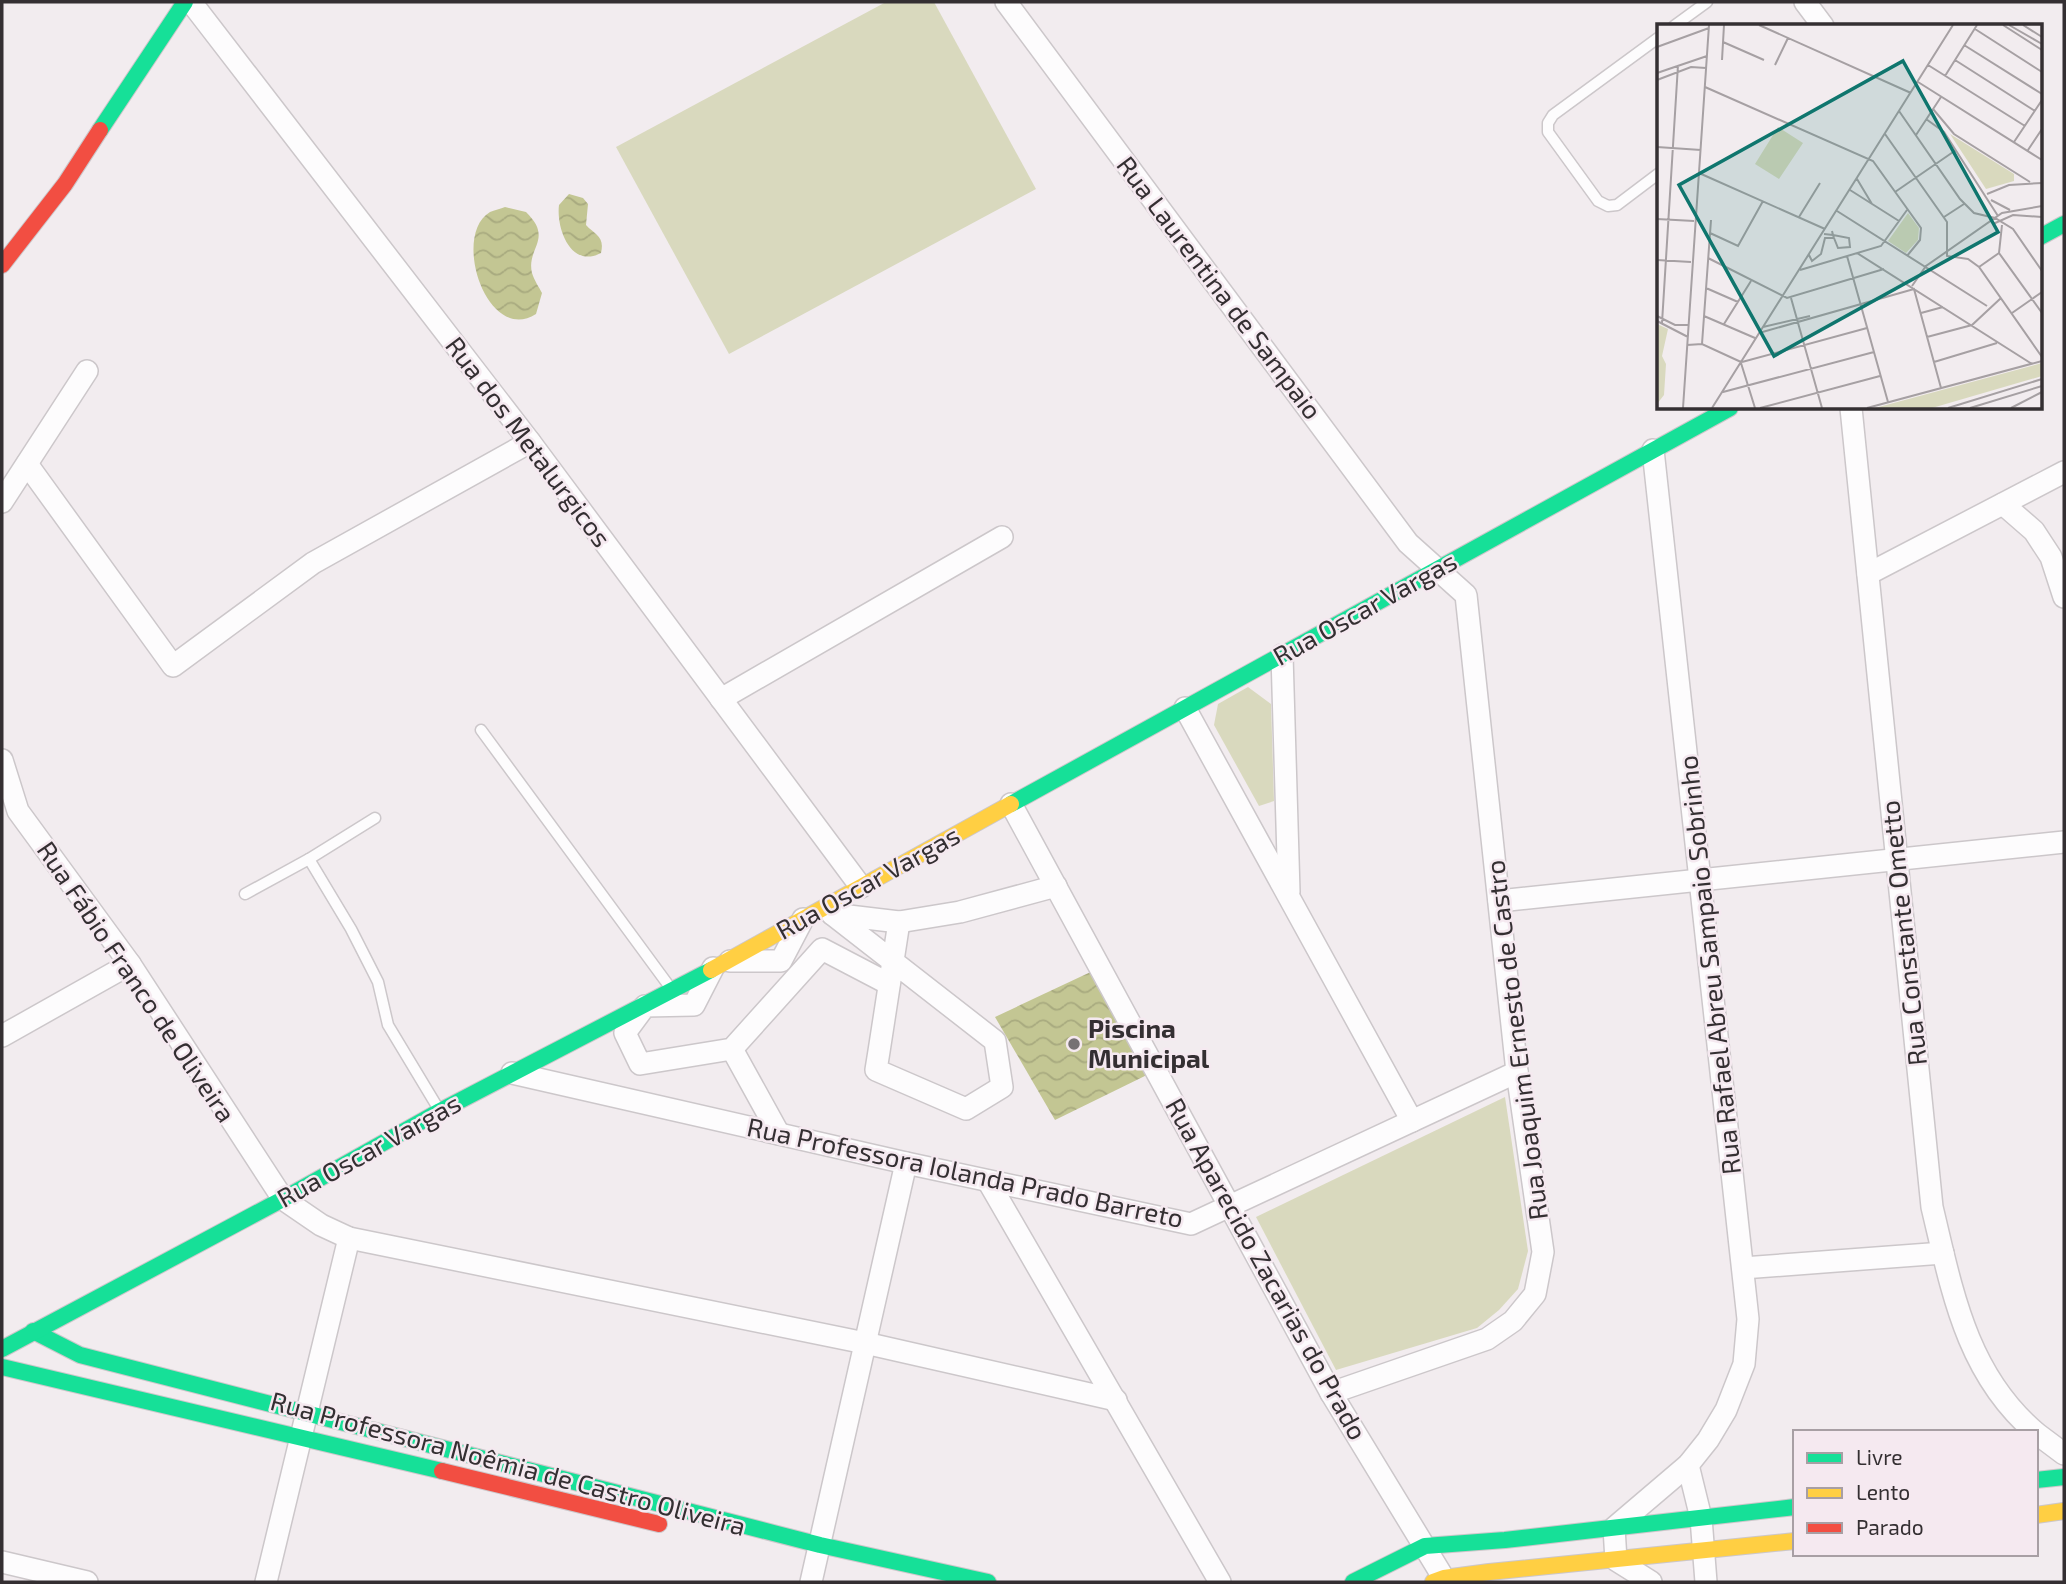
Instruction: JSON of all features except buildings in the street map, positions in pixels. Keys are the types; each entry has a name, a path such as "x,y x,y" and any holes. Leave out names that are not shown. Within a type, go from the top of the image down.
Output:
{"street":[{"path":"2,265 65,184 185,2"},
{"name":"Rua dos Metalurgicos","path":"191,2 530,442 860,887"},
{"name":"Rua Laurentina de Sampaio","path":"1006,2 1408,544 1437,569"},
{"path":"1805,2 1822,24"},
{"path":"2042,236 2064,223"},
{"path":"2,502 87,371"},
{"name":"Rua Oscar Vargas","path":"817,915 860,887 1726,410"},
{"name":"Rua Constante Ometto","path":"1851,410 1932,1206 1955,1307 1975,1355 2014,1414 2034,1430"},
{"path":"27,464 173,666 313,563 530,442"},
{"name":"Rua Rafael Abreu Sampaio Sobrinho","path":"1614,1528 1688,1465 1708,1440 1726,1410 1744,1364 1748,1319 1653,450"},
{"path":"1868,574 2064,472"},
{"path":"2003,504 2034,531 2052,557 2064,597"},
{"path":"721,699 1002,537"},
{"name":"Rua Joaquim Ernesto de Castro","path":"1331,1393 1487,1339 1513,1321 1535,1294 1543,1252 1517,1072 1466,595 1437,569"},
{"path":"1282,655 1289,898"},
{"path":"1185,708 1412,1121"},
{"name":"Rua Fábio Franco de Oliveira","path":"2,760 18,811 130,964 283,1199"},
{"name":"Rua Aparecido Zacarias do Prado","path":"1011,804 1331,1393 1425,1546 1441,1581"},
{"path":"1499,901 2064,842"},
{"path":"817,915 899,922 960,912 1056,886"},
{"path":"817,915 893,960 995,1041 1002,1087 966,1109 876,1070 889,984 893,960 899,922"},
{"path":"817,915 781,961 719,965 694,1006 645,1006 625,1032 640,1064 732,1049 822,949 889,984"},
{"path":"2,1036 130,964"},
{"name":"Rua Oscar Vargas","path":"2,1349 283,1199 440,1111 719,965"},
{"path":"732,1049 779,1134"},
{"name":"Rua Professora Iolanda Prado Barreto","path":"512,1073 906,1163 1191,1224 1517,1072"},
{"path":"815,1563 906,1163"},
{"path":"988,1181 1220,1582"},
{"path":"283,1199 321,1225 349,1238 865,1343 1116,1400"},
{"path":"266,1582 349,1238"},
{"path":"1743,1268 1943,1253"},
{"name":"Rua Professora Noêmia de Castro Oliveira","path":"33,1332 80,1355 308,1412 815,1563 988,1582"},
{"name":"Rua Professora Noêmia de Castro Oliveira","path":"2,1367 680,1529"},
{"name":"Rua Constante Ometto","path":"2038,1434 2064,1454"},
{"path":"1688,1465 1701,1518 1706,1582"},
{"path":"2038,1480 2064,1477"},
{"path":"1353,1582 1425,1546 1505,1540 1793,1507"},
{"path":"2038,1515 2064,1511"},
{"path":"1614,1528 1616,1560"},
{"path":"1441,1581 1793,1541"},
{"path":"1616,1560 1651,1582"},
{"path":"2,1562 87,1582"}],"lane":[{"path":"1677,24 1707,2"},
{"path":"1657,39 1553,115 1548,123 1548,132 1598,201 1608,206 1617,205 1657,175"},
{"path":"481,730 672,991"},
{"path":"244,894 309,859 374,818"},
{"path":"309,859 379,982 388,1025 440,1111"}],"shaded area":[{"path":"886,2 934,2 1036,189 729,354 616,147"},
{"path":"1248,687 1271,704 1274,801 1259,806 1214,725 1218,704"},
{"path":"1505,1097 1528,1251 1518,1289 1499,1310 1477,1328 1336,1370 1256,1217"}],"water":[{"path":"569,194 583,198 588,204 586,225 600,239 601,253 581,255 574,251 563,235 559,205"},
{"path":"505,207 526,212 534,221 539,237 531,264 533,276 542,293 536,314 518,319 503,314 490,301 480,283 474,263 474,242 479,224 490,212"},
{"name":"Piscina Municipal","path":"1097,969 1153,1072 1055,1120 995,1017"}],"traffic: fast":[{"path":"100,130 185,2"},
{"path":"2042,236 2064,224"},
{"path":"1011,804 1726,410"},
{"path":"2,1349 283,1199 440,1111 711,970"},
{"path":"33,1331 80,1355 820,1545 988,1582"},
{"path":"2,1367 442,1471"},
{"path":"2038,1480 2064,1477"},
{"path":"1353,1582 1425,1546 1505,1540 1793,1507"}],"traffic: slow":[{"path":"711,970 1011,804"},
{"path":"2038,1515 2064,1511"},
{"path":"1433,1582 1489,1572 1793,1541"}],"traffic: jam":[{"path":"2,265 65,184 100,130"},
{"path":"442,1471 659,1524"}],"place":[{"name":"Piscina Municipal","path":"1074,1044"}]}
